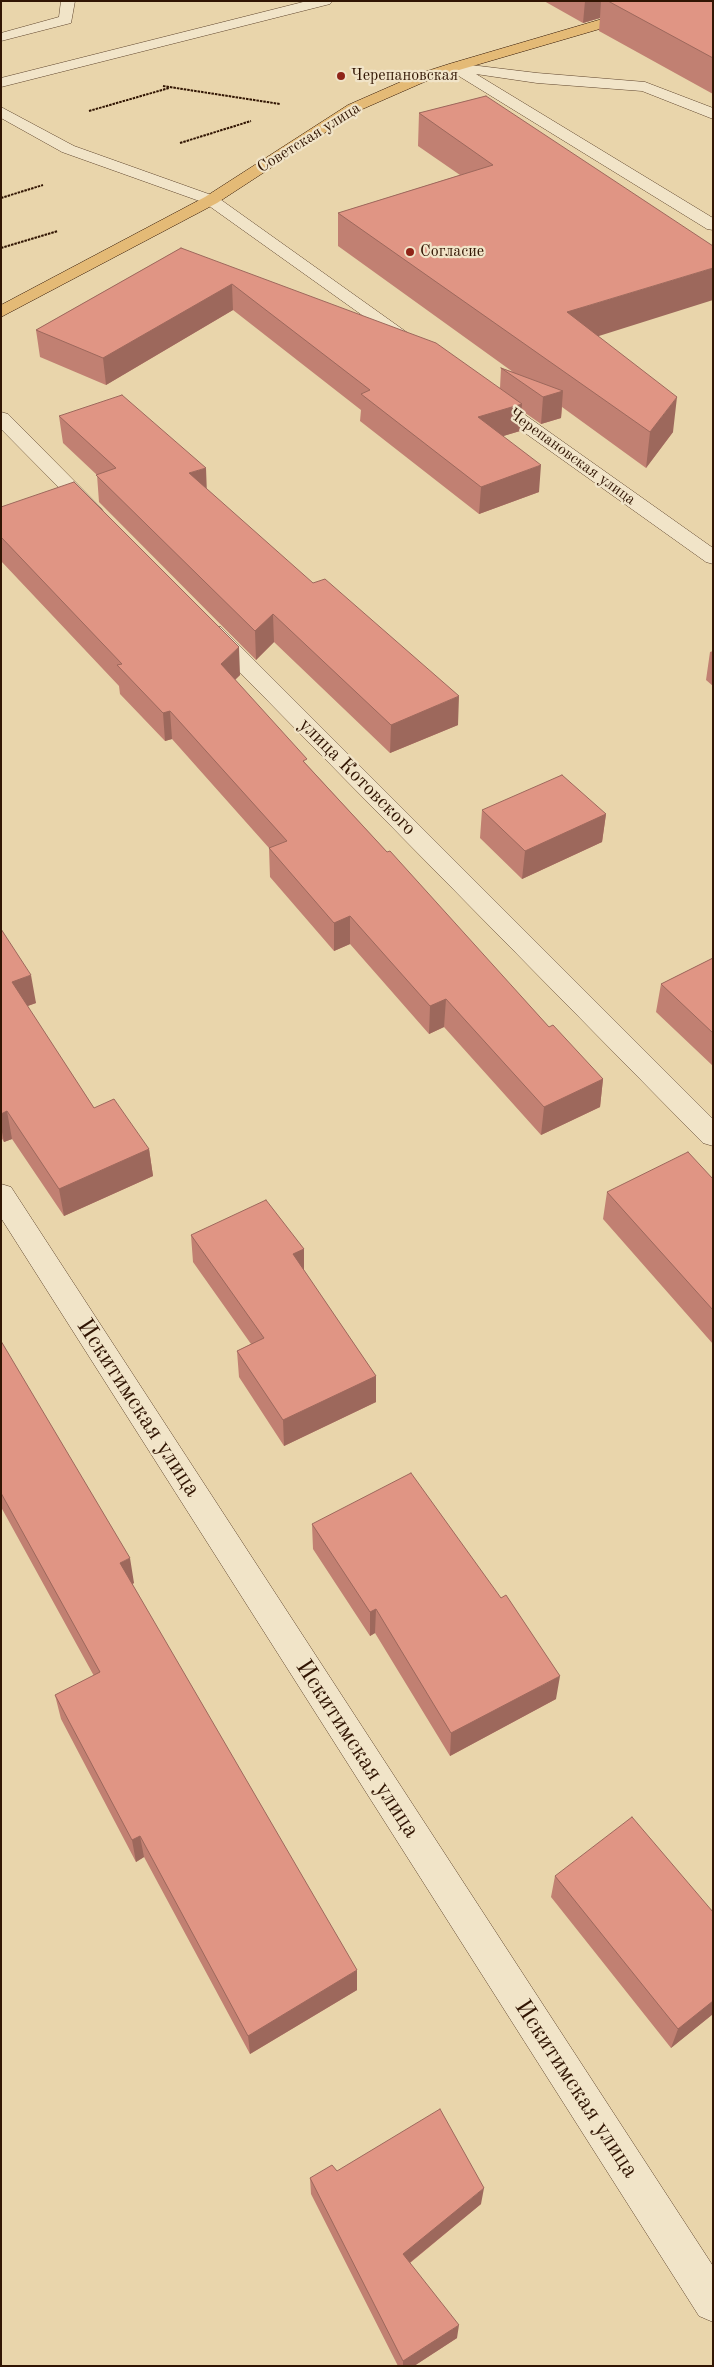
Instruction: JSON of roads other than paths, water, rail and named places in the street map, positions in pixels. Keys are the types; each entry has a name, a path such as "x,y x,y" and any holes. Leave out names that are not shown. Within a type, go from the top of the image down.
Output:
{"main road":[{"name":"Советская улица","path":"1,312 211,200 352,108 426,76 454,67 624,17 696,1"}],"street":[{"path":"1,37 66,20 68,1"},
{"path":"1,83 325,1"},
{"path":"454,67 537,78 645,87 713,114"},
{"path":"454,67 713,225"},
{"path":"1,112 68,149 211,200 430,356"},
{"name":"Черепановская улица","path":"478,390 713,558"},
{"path":"1,418 106,524"},
{"name":"улица Котовского","path":"197,615 713,1136"},
{"name":"Искитимская улица","path":"1,1195 713,2302"}],"place":[{"name":"Черепановская","path":"341,76"},
{"name":"Согласие","path":"410,252"}]}
